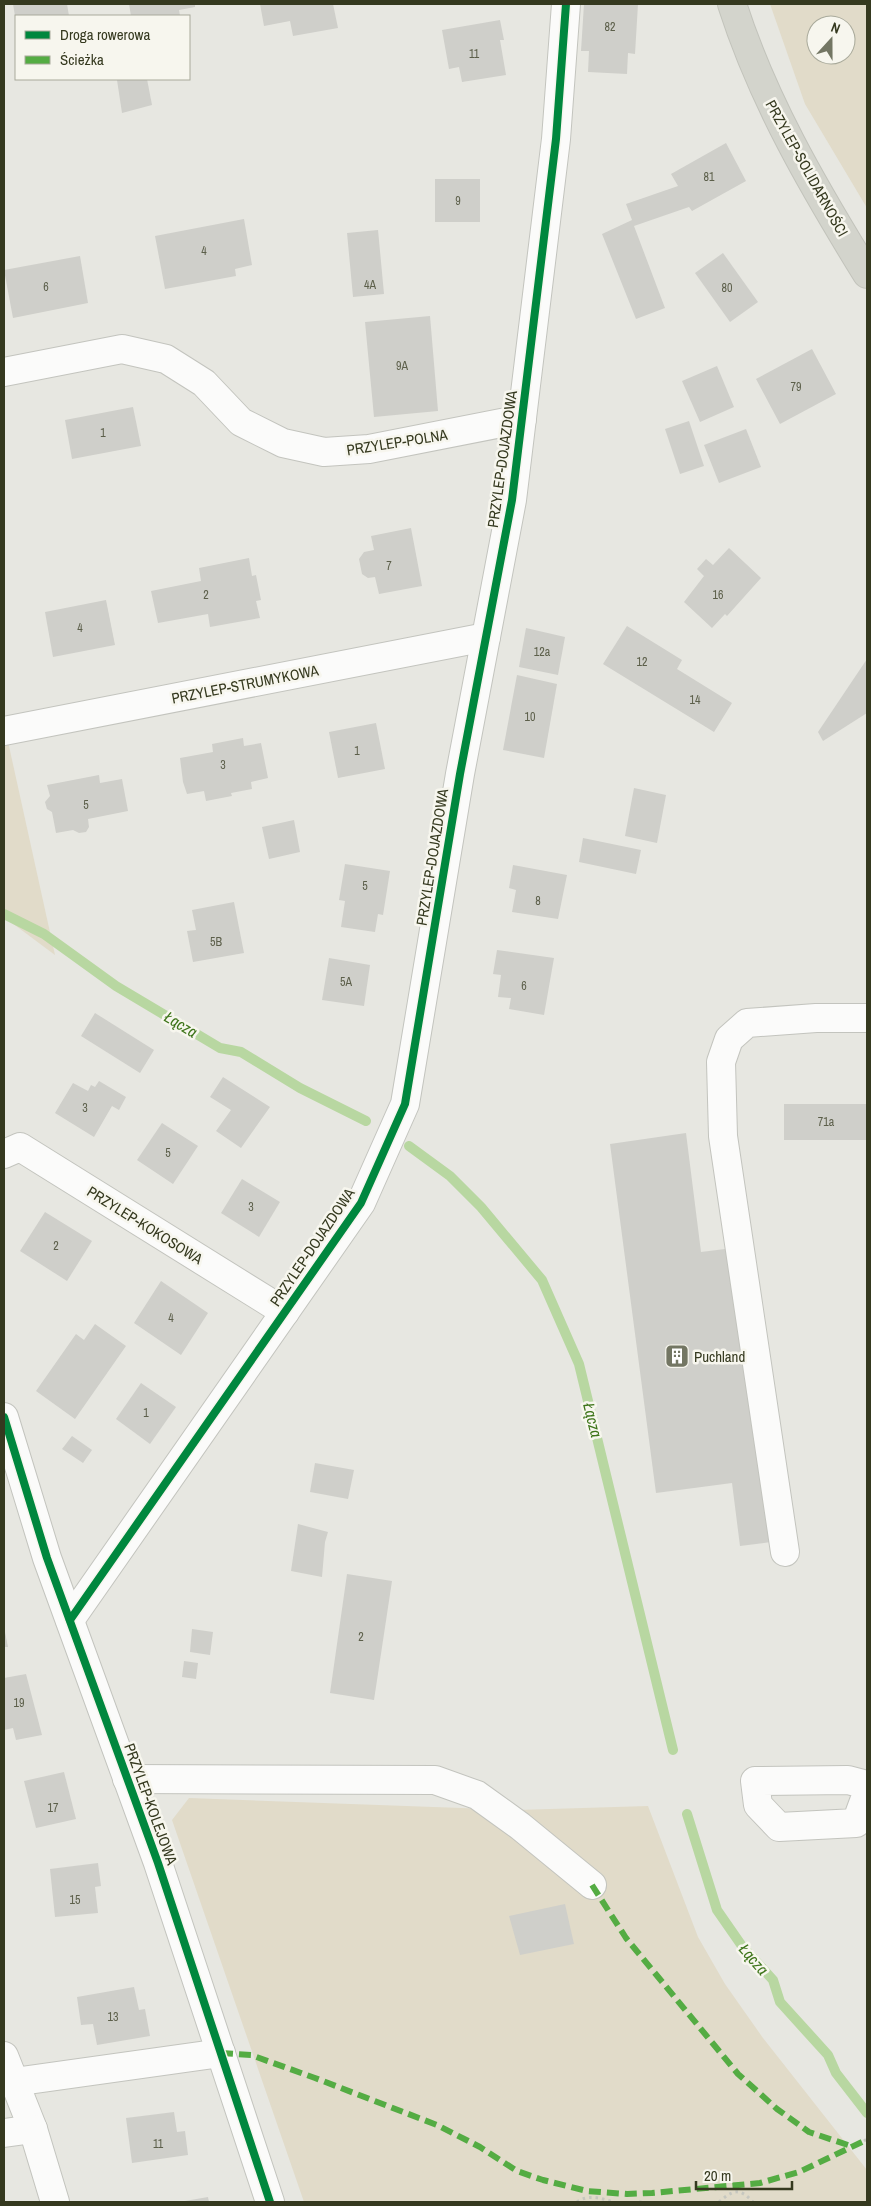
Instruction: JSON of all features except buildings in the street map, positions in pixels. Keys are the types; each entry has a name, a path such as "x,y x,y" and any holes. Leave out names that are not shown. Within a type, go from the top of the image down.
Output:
{"main road":[{"name":"PRZYLEP-SOLIDARNOŚCI","path":"732,4 739,27 772,106 800,161 867,274"}],"street":[{"name":"PRZYLEP-DOJAZDOWA","path":"70,1620 361,1203 405,1104 460,774 512,500 556,138 566,4"},
{"name":"PRZYLEP-POLNA","path":"4,372 122,350 166,359 204,383 241,422 283,443 324,452 369,449 522,419"},
{"name":"PRZYLEP-STRUMYKOWA","path":"4,732 486,637"},
{"path":"785,1552 723,1136 722,1062 729,1039 747,1023 816,1018 867,1018"},
{"name":"PRZYLEP-KOKOSOWA","path":"4,1154 20,1147 285,1312"},
{"name":"PRZYLEP-KOLEJOWA","path":"4,1417 48,1558 158,1863 270,2202"},
{"path":"127,1779 435,1780 477,1794 520,1826 592,1885"},
{"path":"867,1785 848,1780 755,1781 758,1805 779,1827 856,1823 867,1793"},
{"path":"14,2082 221,2053"},
{"path":"4,2056 33,2129 55,2202"},
{"path":"4,2133 33,2129"}],"path":[{"path":"736,2186 737,2191"},
{"path":"719,2202 732,2192 737,2191 747,2196 753,2202"},
{"path":"577,2202 587,2197 603,2198 613,2202"},
{"path":"639,2202 645,2202"}],"shaded area":[{"path":"770,4 867,4 867,208 805,104"},
{"path":"7,737 55,955 4,917 4,738"},
{"path":"189,1798 517,1810 648,1806 698,1937 725,1984 763,2038 867,2170 867,2202 304,2202 172,1820"}],"waterway":[{"name":"Łącza","path":"4,914 44,934 116,986 220,1048 241,1052 300,1088 366,1121"},
{"name":"Łącza","path":"409,1146 450,1176 481,1207 542,1280 579,1364 673,1750"},
{"name":"Łącza","path":"687,1814 717,1910 742,1946 773,1980 780,2002 828,2055 836,2073 867,2113"}],"marked path":[{"path":"592,1885 626,1938 738,2074 777,2109 809,2132 851,2146"},
{"path":"221,2053 251,2055 315,2078 437,2125 480,2147 517,2171 543,2180 587,2191 627,2194 652,2193 760,2183 799,2172 864,2141"}],"cycle path":[{"path":"70,1620 361,1203 405,1104 460,774 512,500 556,139 566,4"},
{"path":"4,1417 47,1558 158,1863 270,2202"}],"place":[{"name":"Puchland","path":"677,1356"}]}
